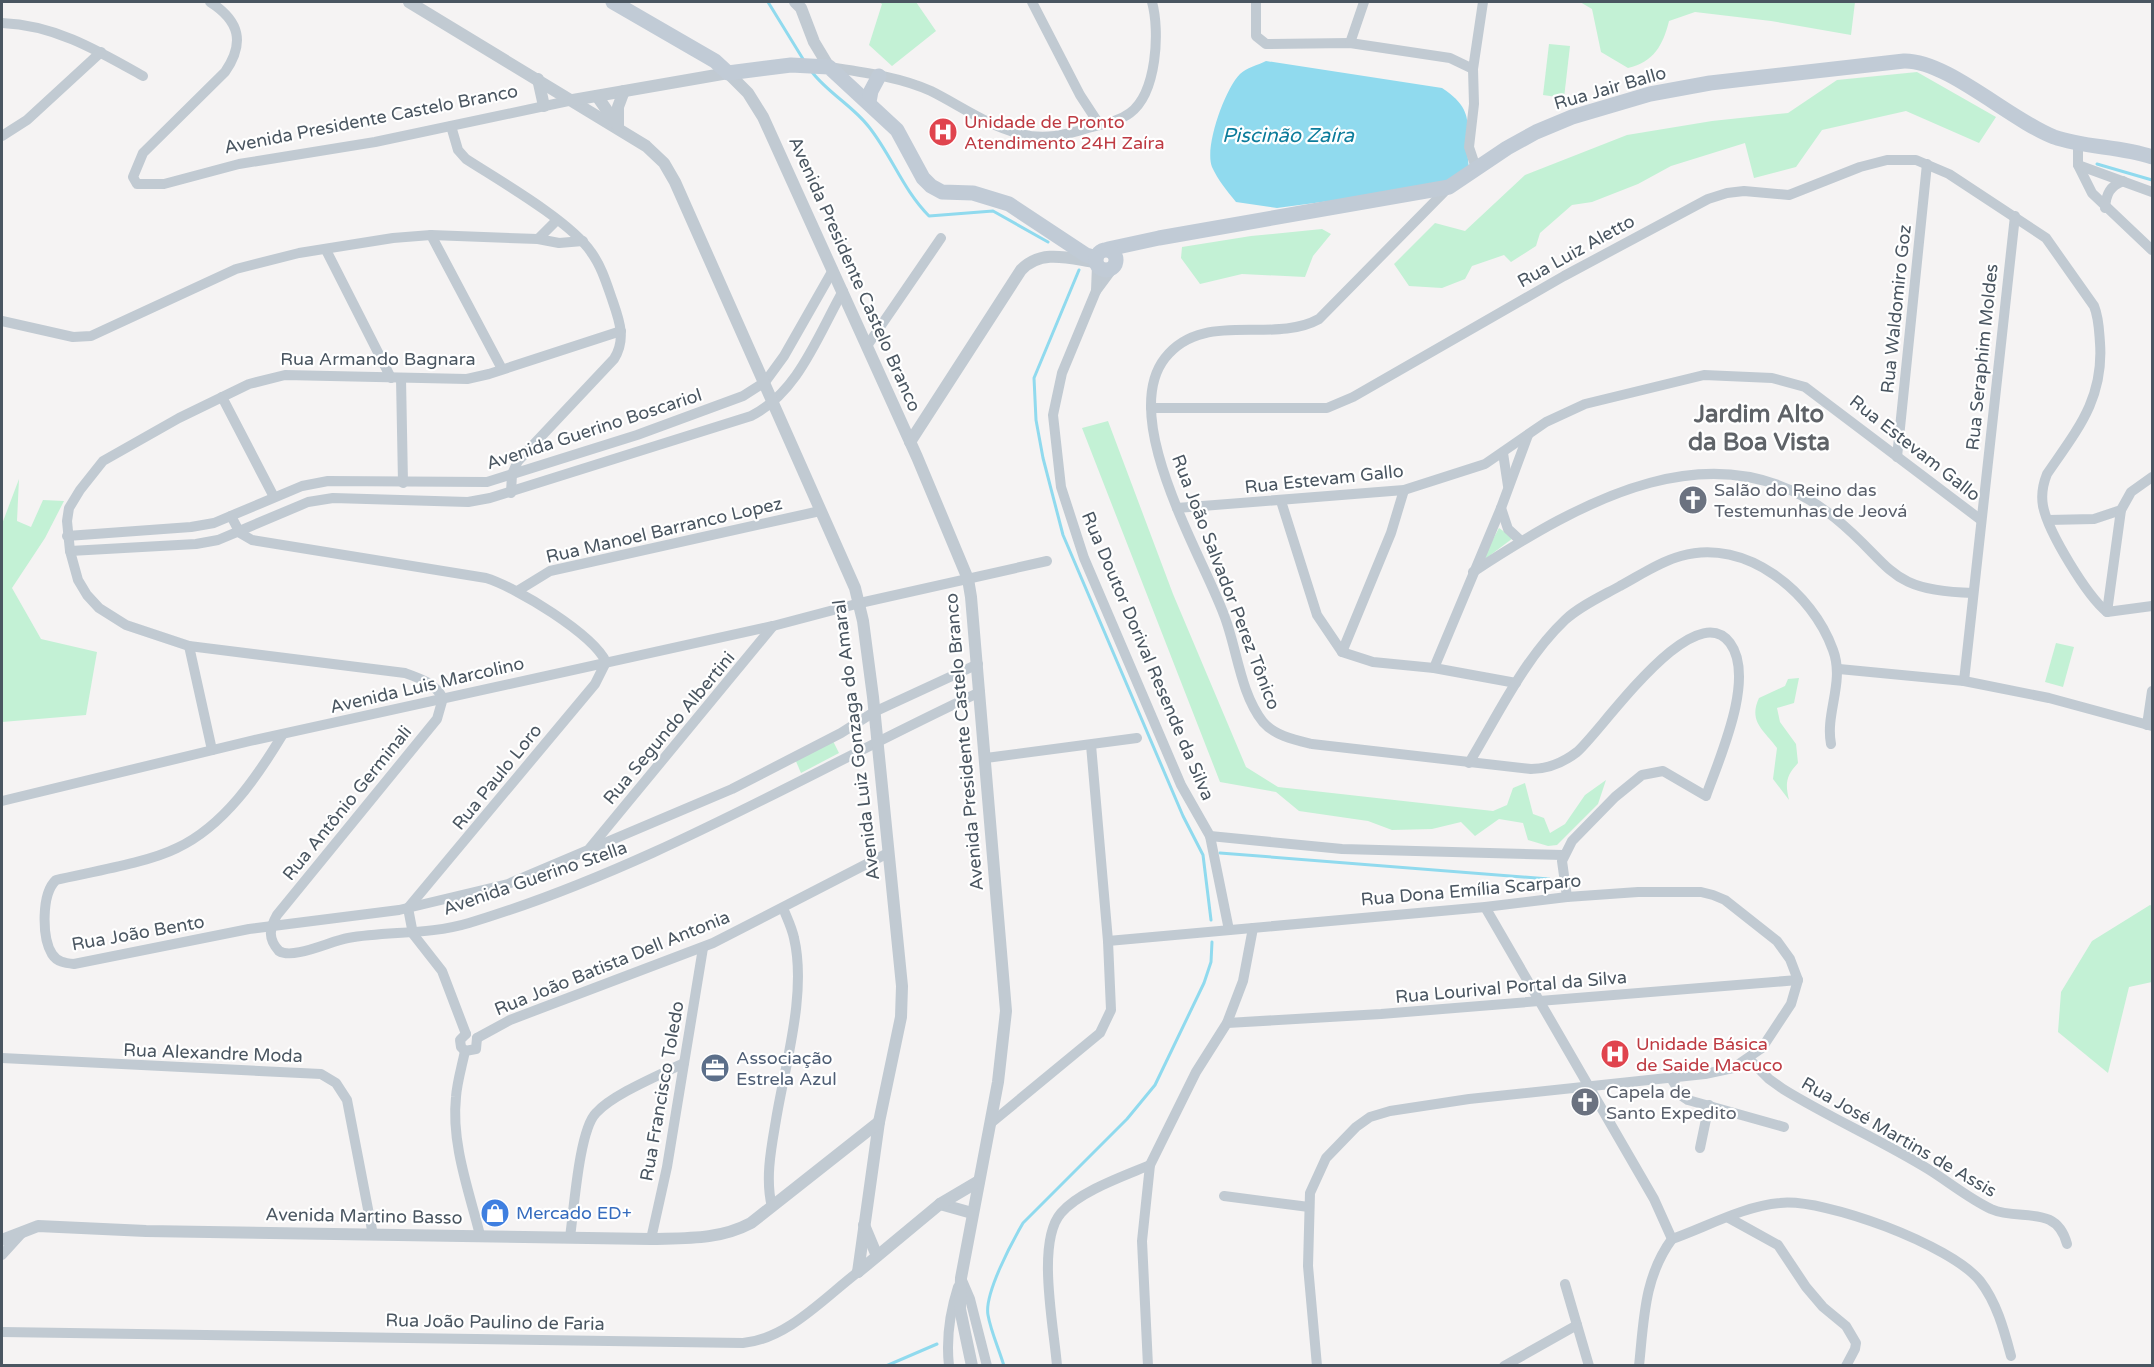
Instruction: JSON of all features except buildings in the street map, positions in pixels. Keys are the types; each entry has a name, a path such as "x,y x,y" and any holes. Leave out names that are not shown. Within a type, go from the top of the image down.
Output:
{"main road":[{"name":"Avenida Presidente Castelo Branco","path":"613,2 715,62 728,73"},
{"name":"Rua Jair Ballo","path":"1104,259 1152,240 1449,187 1536,132 1572,117 1650,94 1710,83 1904,61 1915,60 1941,71 2053,136 2078,143 2132,150 2152,157"},
{"path":"728,73 791,65 829,67 897,130 923,178 931,186 942,192 973,193 1009,204 1079,249 1104,259"},
{"path":"869,102 871,90 879,76"}],"street":[{"name":"Avenida Presidente Castelo Branco","path":"210,2 228,16 236,29 235,57 225,72 143,153 133,177 137,184 164,184 238,164 366,144 573,100 728,73 757,105 843,291 968,579 978,664 1006,1011 991,1123 961,1278 960,1309 972,1365"},
{"name":"Avenida Luiz Gonzaga do Amaral","path":"409,2 620,129 646,146 664,163 675,182 774,402 860,603 874,712 902,986 901,1017 879,1122 858,1272"},
{"path":"795,2 801,8 814,42 829,67 879,76 929,90 992,124 1022,134 1045,137 1067,135 1119,120 1131,112 1142,100 1150,82 1155,37 1152,2"},
{"path":"1032,2 1080,95 1100,124"},
{"path":"1256,2 1256,36 1266,44 1350,42 1450,58 1473,69"},
{"path":"1350,42 1364,2"},
{"path":"1476,168 1469,147 1474,104 1473,69 1483,2"},
{"path":"2,23 43,27 101,52 143,76"},
{"path":"2,136 27,120 101,52"},
{"path":"538,79 544,106"},
{"path":"620,129 617,115 624,91"},
{"name":"Avenida Luiz Gonzaga do Amaral","path":"597,96 620,129"},
{"path":"451,126 458,150 466,159 557,220 582,241 599,264 621,331 620,349 614,358 526,450 512,474 511,493"},
{"path":"2078,143 2078,165 2092,193 2105,208 2152,250"},
{"name":"Rua Luiz Aletto","path":"1151,408 1327,408 1353,397 1564,276 1708,199 1744,191 1789,195 1860,167 1887,160 1916,160 1927,164 2015,216 2046,238 2089,296 2098,318 2102,365 2098,384 2085,418 2047,474 2043,484 2043,506 2081,582 2090,596 2107,612"},
{"name":"Rua Waldomiro Goz","path":"1898,457 1927,164"},
{"path":"2078,165 2152,192"},
{"path":"2105,208 2109,192 2116,183 2123,181"},
{"name":"Rua João Salvador Perez Tônico","path":"1449,187 1319,319 1311,324 1290,328 1214,331 1197,335 1172,350 1163,360 1156,378 1151,408 1157,450 1177,508 1220,604 1249,695 1264,723 1282,736 1312,744 1469,763 1531,769 1556,765 1576,752 1590,739 1630,689 1677,647 1707,633 1718,634 1730,644 1738,664 1739,681 1726,739 1706,796 1673,774 1649,771 1615,797 1583,827 1563,855"},
{"name":"Rua Seraphim Moldes","path":"1964,681 2015,216"},
{"path":"538,239 557,220"},
{"path":"2,321 73,338 92,336 236,269 298,253 370,241 431,235 538,239 559,243 582,241"},
{"path":"431,235 502,369"},
{"path":"867,346 941,238"},
{"path":"326,250 396,378 403,483"},
{"path":"910,442 1021,270 1030,261 1044,255 1104,259"},
{"name":"Rua Doutor Dorival Resende da Silva","path":"1104,259 1096,291 1062,373 1053,415 1060,488 1084,558 1181,785 1210,836 1229,930"},
{"name":"Rua Doutor Dorival Resende da Silva","path":"1096,291 1104,259"},
{"name":"Avenida Guerino Boscariol","path":"67,536 191,527 231,516 302,486 328,481 353,479 403,483 487,482 648,431 743,396 765,382 784,356 833,270"},
{"name":"Avenida Guerino Boscariol","path":"70,551 196,544 240,533 308,502 333,498 468,502 511,493 751,416 774,402 792,381 843,291"},
{"name":"Rua Armando Bagnara","path":"443,698 437,688 425,680 405,673 189,646 126,625 99,608 78,580 67,536 69,508 103,461 249,384 277,376 467,379 621,331"},
{"name":"Rua Estevam Gallo","path":"1177,508 1404,490 1485,464 1563,412 1621,393 1704,375 1729,375 1772,378 1805,387 1981,520"},
{"path":"222,397 274,497"},
{"path":"1434,668 1501,508 1528,435"},
{"path":"1503,453 1508,486"},
{"path":"1473,572 1521,541 1614,493 1674,477 1696,474 1740,474 1776,484 1816,505 1836,519 1898,578 1929,591 1973,593"},
{"path":"2152,477 2131,492 2121,510 2107,612 2152,606"},
{"path":"1342,652 1391,533 1404,490"},
{"path":"1281,501 1317,615 1342,652 1373,662 1434,668 1516,683"},
{"path":"1501,508 1508,529 1521,541"},
{"path":"2048,520 2094,519 2121,510"},
{"name":"Rua Manoel Barranco Lopez","path":"519,591 549,571 820,511"},
{"path":"231,516 245,538 486,578 519,591 595,645 606,662"},
{"path":"1469,763 1516,683 1570,616 1660,564 1699,553 1744,560 1769,571 1791,588 1820,621 1839,669 1831,721 1831,744"},
{"name":"Avenida Luis Marcolino","path":"2,801 212,750 773,626 860,603 1047,561"},
{"name":"Rua Segundo Albertini","path":"588,850 773,626"},
{"path":"189,646 212,750"},
{"name":"Rua Paulo Loro","path":"408,908 595,684 606,662"},
{"name":"Avenida Guerino Stella","path":"978,664 874,712 841,733 732,789 508,884 408,908 271,926 272,941 284,955 349,938 413,934 468,923 642,858 694,835 877,741 980,692"},
{"path":"1839,669 1964,681 2049,698 2150,725 2152,692"},
{"name":"Rua Antônio Germinali","path":"271,926 437,719 443,698"},
{"name":"Rua João Bento","path":"271,926 74,964 58,960 51,953 44,911 47,891 56,880 169,852 194,839 256,779 283,734"},
{"path":"986,758 1137,738"},
{"path":"991,1123 1100,1033 1107,1022 1112,996 1091,745"},
{"path":"1210,836 1341,849 1563,855 1567,897"},
{"name":"Rua João Batista Dell Antonia","path":"477,1038 510,1020 703,948 888,853"},
{"name":"Rua Dona Emília Scarparo","path":"1108,941 1485,907 1567,897 1638,892 1701,892 1725,900 1777,941 1790,959 1798,980"},
{"path":"1485,907 1654,1198 1672,1239"},
{"path":"408,908 413,934 442,971 466,1034"},
{"path":"772,1207 768,1186 770,1153 796,1006 796,949 783,908"},
{"path":"1148,1365 1142,1241 1150,1165 1205,1056 1227,1023 1245,973 1253,928"},
{"name":"Rua Francisco Toledo","path":"651,1239 667,1167 703,948"},
{"path":"1317,1365 1311,1317 1310,1192 1326,1158 1345,1136 1371,1117 1390,1110 1723,1071 1749,1059 1762,1048 1791,1004 1798,980"},
{"name":"Rua Lourival Portal da Silva","path":"1227,1023 1283,1021 1798,980"},
{"path":"466,1034 473,1034 477,1038 476,1049 465,1051 460,1047 460,1040 466,1034"},
{"path":"465,1051 456,1097 456,1119 464,1175 480,1235"},
{"name":"Rua Alexandre Moda","path":"2,1058 127,1066 281,1070 321,1074 330,1078 343,1091 347,1100 373,1234"},
{"name":"Rua José Martins de Assis","path":"1749,1059 1783,1089 1929,1169 1975,1200 2004,1214 2050,1219 2064,1231 2067,1244"},
{"path":"570,1237 585,1138 596,1113 608,1103 684,1063"},
{"path":"1671,1078 1682,1096 1784,1127"},
{"path":"1700,1148 1709,1105"},
{"name":"Avenida Martino Basso","path":"2,1240 26,1229 52,1226 146,1231 651,1239 710,1237 735,1232 772,1207 879,1122"},
{"path":"1057,1365 1048,1265 1048,1248 1053,1226 1061,1213 1071,1204 1113,1180 1150,1165"},
{"name":"Rua João Paulino de Faria","path":"2,1332 743,1342 768,1338 796,1321 940,1204 979,1181"},
{"path":"1224,1196 1309,1207"},
{"path":"1640,1365 1647,1288 1658,1257 1672,1239 1767,1204 1809,1203 1910,1236 1942,1251 1978,1279 1989,1294 2002,1324 2011,1356"},
{"path":"940,1204 972,1213"},
{"path":"1728,1218 1778,1245 1806,1287 1823,1307 1846,1326 1856,1343 1846,1365"},
{"path":"863,1224 877,1256"},
{"path":"2,1254 26,1229"},
{"name":"Avenida Presidente Castelo Branco","path":"950,1365 949,1334 952,1305 961,1278"},
{"path":"961,1278 970,1299 987,1365"},
{"path":"1564,1284 1589,1365"},
{"path":"1504,1365 1519,1362 1577,1325"}],"green space":[{"path":"879,2 916,2 936,31 892,66 869,45 882,4"},
{"path":"1580,2 1855,2 1851,35 1771,21 1695,12 1669,21 1664,38 1651,57 1645,62 1628,68 1601,52 1592,9"},
{"path":"1549,44 1570,46 1564,98 1543,95"},
{"path":"1917,72 1996,117 1979,143 1906,111 1822,130 1796,167 1754,178 1745,143 1671,166 1638,184 1592,202 1572,205 1540,233 1536,246 1511,262 1504,255 1472,266 1465,279 1442,288 1409,286 1394,264 1435,223 1465,231 1525,175 1627,135 1712,121 1788,113 1837,80"},
{"path":"1322,229 1331,234 1313,256 1305,277 1242,274 1200,284 1181,258 1182,247 1251,236"},
{"path":"1108,421 1173,594 1246,767 1278,787 1493,811 1507,805 1513,788 1525,783 1533,814 1544,818 1550,833 1565,824 1585,795 1606,780 1598,804 1557,845 1548,846 1528,840 1523,823 1499,819 1475,836 1461,822 1432,829 1392,830 1368,821 1299,811 1276,792 1220,782 1082,428"},
{"path":"19,479 17,521 31,527 43,500 64,501 45,538 12,588 41,639 97,652 86,715 2,722 2,524"},
{"path":"1499,528 1513,538 1480,563"},
{"path":"2056,643 2074,647 2063,687 2045,682"},
{"path":"1799,678 1794,703 1777,708 1780,722 1796,744 1798,763 1788,780 1789,800 1773,779 1777,748 1759,725 1755,713 1759,698 1785,686 1788,679"},
{"path":"833,741 839,753 801,773 795,759"},
{"path":"2150,905 2152,906 2152,982 2129,987 2108,1073 2058,1032 2061,992 2092,941"}],"water":[{"name":"Piscinão Zaíra","path":"1266,61 1442,88 1454,97 1466,114 1469,168 1449,181 1352,198 1277,208 1236,202 1212,167 1210,158 1213,133 1222,105 1234,81 1249,68"}],"waterway":[{"path":"768,2 803,59"},
{"path":"812,72 869,127 912,195 929,216 993,211 1048,242"},
{"path":"2097,164 2152,180"},
{"path":"1079,270 1034,378 1036,420 1043,458 1063,535 1183,816 1203,855 1211,920"},
{"path":"1220,853 1549,879"},
{"path":"1004,1366 989,1321 988,1306 994,1282 1006,1255 1023,1223 1127,1119 1155,1085 1204,983 1211,962 1212,942"},
{"path":"886,1366 937,1344"}],"place":[{"name":"Unidade de Pronto Atendimento 24H Zaíra","path":"943,132"},
{"name":"Salão do Reino das Testemunhas de Jeová","path":"1693,500"},
{"name":"Unidade Básica de Saide Macuco","path":"1615,1054"},
{"name":"Associação Estrela Azul","path":"715,1068"},
{"name":"Capela de Santo Expedito","path":"1585,1102"},
{"name":"Mercado ED+","path":"495,1213"}],"district":[{"name":"Jardim Alto da Boa Vista","path":"1759,428"}]}
